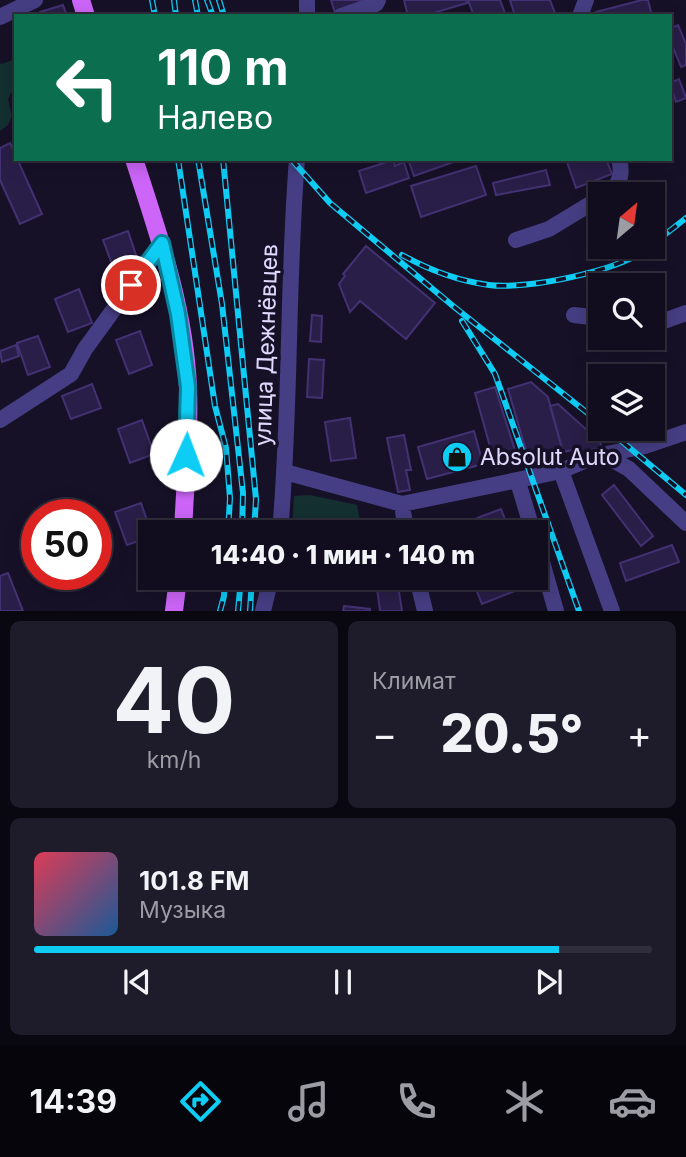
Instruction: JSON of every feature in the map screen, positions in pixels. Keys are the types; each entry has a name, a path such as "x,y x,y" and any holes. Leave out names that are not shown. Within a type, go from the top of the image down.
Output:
{"main road":[{"path":"135,161 162,243 178,314 188,387 183,520"},
{"path":"174,611 177,590"}],"street":[{"path":"0,17 35,0"},
{"path":"347,14 376,4 378,0"},
{"name":"улица Дежнёвцев","path":"281,520 296,161"},
{"path":"618,182 622,172 619,161"},
{"path":"516,240 548,229 588,205"},
{"path":"0,421 71,374 85,349 162,243"},
{"path":"665,321 686,313"},
{"path":"574,315 588,317"},
{"path":"285,472 402,504 561,471 596,456 645,446 686,432"},
{"path":"596,456 611,459 629,469 686,523"},
{"path":"561,471 612,611"},
{"path":"517,482 529,520"},
{"path":"402,504 404,520"},
{"path":"548,583 556,611"},
{"path":"263,611 268,590"},
{"path":"420,590 425,611"}],"green space":[{"path":"14,61 14,88 8,99 12,116 8,125 0,131 0,63"},
{"path":"310,495 357,505 360,520 293,520 294,496"}],"building":[{"path":"331,0 361,0 363,6 335,14"},
{"path":"404,0 466,0 467,3 430,14 408,14"},
{"path":"468,0 500,0 505,14 473,14"},
{"path":"510,0 550,0 555,14 514,14"},
{"path":"648,0 652,14 596,14"},
{"path":"63,5 66,14 40,14"},
{"path":"678,25 686,44 686,65 681,67 672,45 672,28"},
{"path":"679,79 686,98 676,102 672,82"},
{"path":"10,143 14,161 18,161 42,214 20,224 0,180 0,148"},
{"path":"390,161 393,161 395,166 404,162 409,178 366,193 359,171"},
{"path":"409,161 456,161 414,176"},
{"path":"567,161 607,161 612,174 576,188"},
{"path":"476,166 486,195 421,217 411,186"},
{"path":"546,170 550,185 496,195 493,183"},
{"path":"128,231 139,264 115,272 103,240"},
{"path":"366,246 435,303 406,339 360,301 350,312 339,284 345,276 343,274"},
{"path":"79,289 92,323 68,332 55,299"},
{"path":"312,315 322,316 321,342 310,341"},
{"path":"140,331 152,365 129,374 116,340"},
{"path":"38,336 50,367 28,375 17,343"},
{"path":"16,345 19,356 2,362 0,351"},
{"path":"309,359 324,360 322,398 307,397"},
{"path":"531,382 548,397 563,452 529,461 508,389"},
{"path":"92,384 101,408 71,419 62,396"},
{"path":"495,387 519,463 496,468 475,393"},
{"path":"558,404 588,431 588,441 600,442 603,452 580,458 577,449 563,452 550,406"},
{"path":"350,418 356,458 331,461 325,422"},
{"path":"142,420 154,454 130,463 118,429"},
{"path":"474,431 483,464 427,479 418,447"},
{"path":"205,434 214,434 214,458 205,458"},
{"path":"404,435 411,470 406,470 410,490 398,492 387,438"},
{"path":"614,485 653,536 641,546 602,495"},
{"path":"141,503 147,520 138,520 138,541 127,545 115,512"},
{"path":"501,509 505,520 478,520 477,518"},
{"path":"672,545 679,562 626,581 620,563"},
{"path":"8,573 23,611 0,609 0,576"},
{"path":"377,590 399,590 402,611 380,611"},
{"path":"476,590 517,590 482,604"},
{"path":"344,606 370,609 370,611 343,611"}],"railway":[{"path":"152,0 155,14"},
{"path":"174,0 176,14"},
{"path":"195,0 198,14"},
{"path":"207,0 212,14"},
{"path":"219,0 223,14"},
{"path":"178,161 215,406 226,448 230,498 229,520"},
{"path":"198,161 222,304 243,493 242,520"},
{"path":"223,161 256,499 255,520"},
{"path":"293,161 330,203 588,413"},
{"path":"665,235 686,218"},
{"path":"402,255 455,278 506,286 573,277 629,259"},
{"path":"462,321 495,374 579,611"},
{"path":"621,441 686,495"},
{"path":"220,611 224,590"},
{"path":"238,611 240,590"},
{"path":"250,611 251,590"}],"place":[{"name":"Absolut Auto","path":"457,457"}],"route":[{"path":"131,285 162,243 178,314 188,387 186,455"}]}
